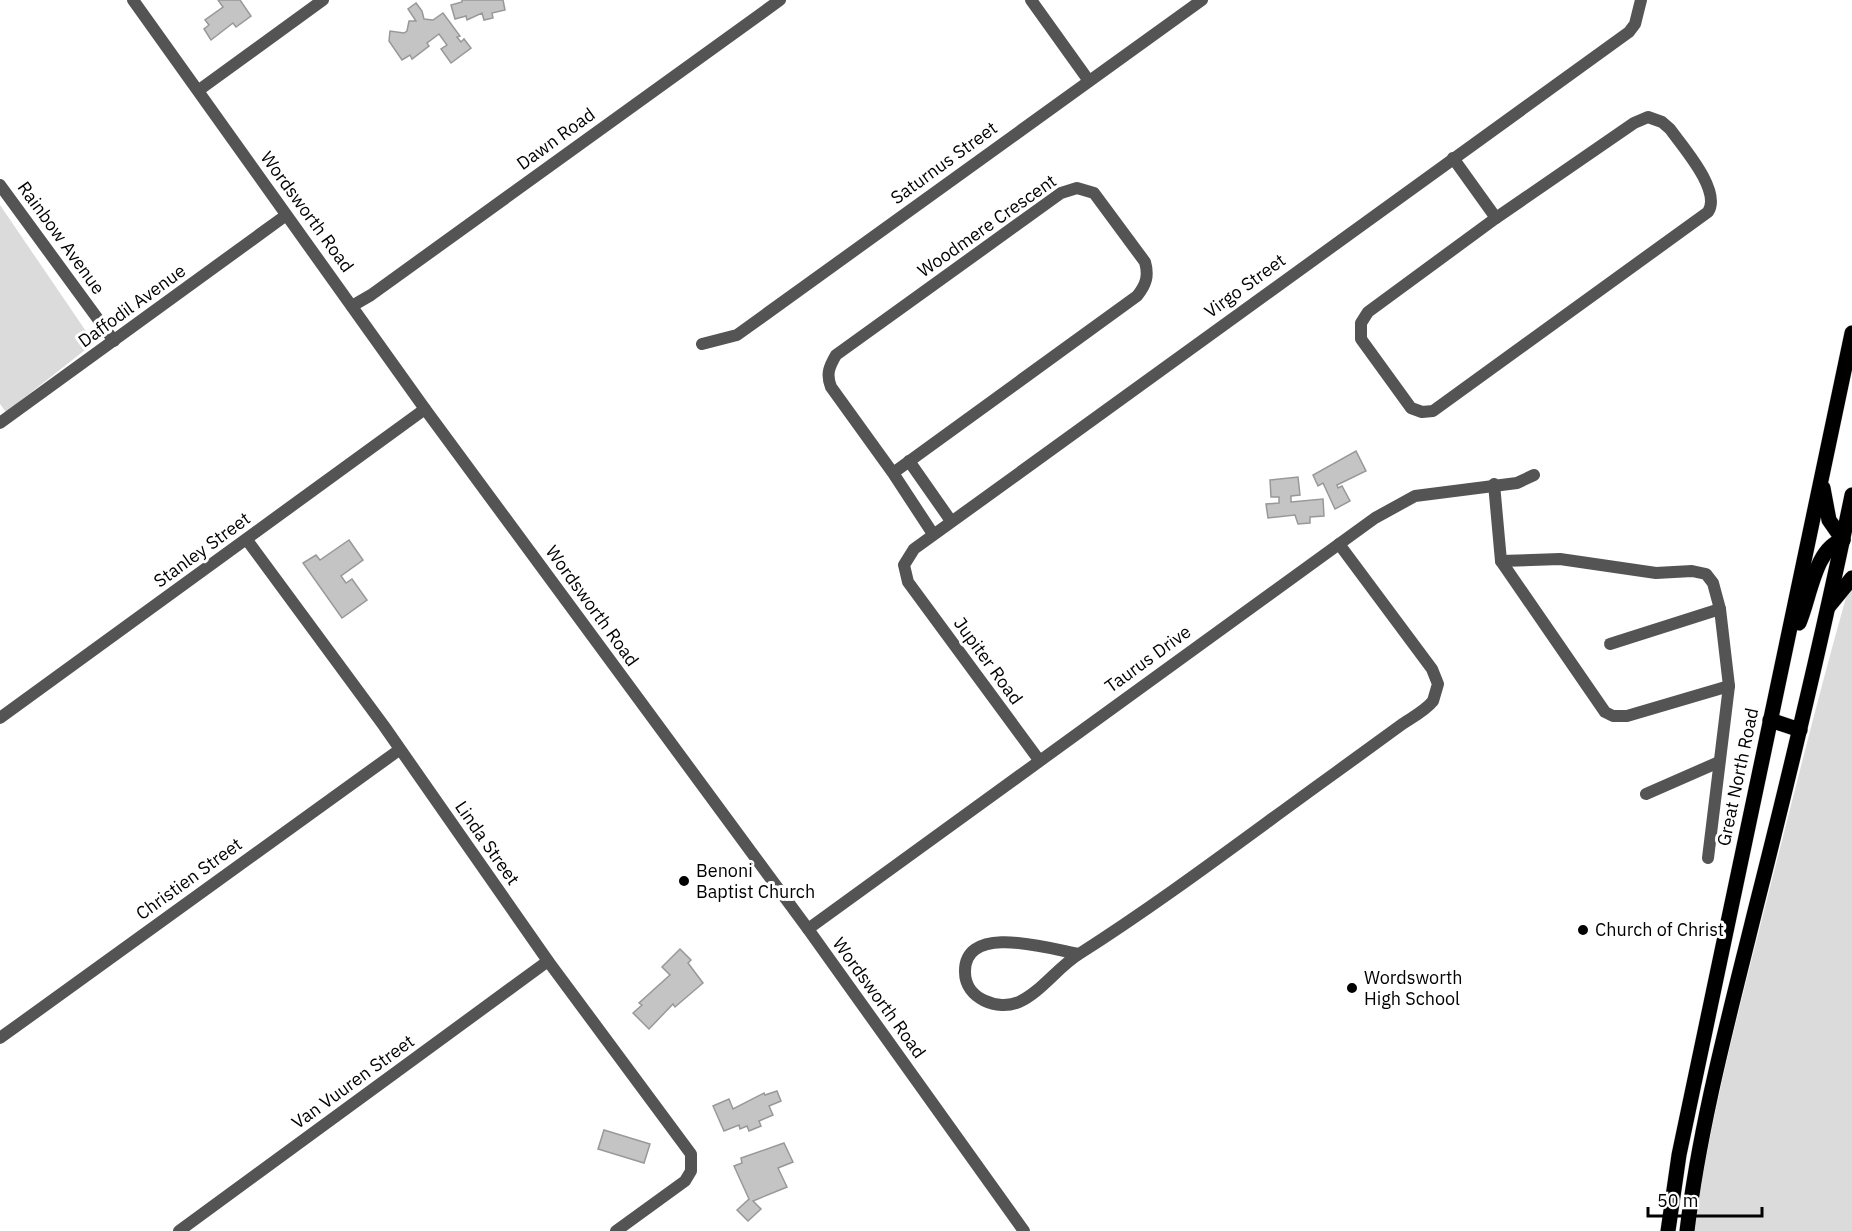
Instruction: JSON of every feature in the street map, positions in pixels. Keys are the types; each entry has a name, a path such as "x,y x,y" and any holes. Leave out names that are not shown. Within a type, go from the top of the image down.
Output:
{"main road":[{"name":"Great North Road","path":"1668,1231 1678,1155 1852,333"},
{"path":"1822,474 1826,512 1847,541"},
{"path":"1687,1231 1691,1194 1719,1061 1800,730 1826,610 1847,541 1852,495"},
{"path":"1788,644 1802,615 1822,554 1833,542 1847,541"},
{"path":"1826,610 1852,578"},
{"path":"1770,720 1800,730"}],"street":[{"name":"Wordsworth Road","path":"133,0 424,409 808,929 1024,1231"},
{"path":"199,90 323,0"},
{"name":"Dawn Road","path":"352,306 780,0"},
{"path":"1030,0 1089,81"},
{"name":"Saturnus Street","path":"702,345 737,335 1202,0"},
{"name":"Virgo Street","path":"908,582 904,575 907,557 914,549 1629,32 1635,24 1641,0"},
{"path":"1648,117 1662,122 1670,129 1709,187 1713,200 1708,212 1433,411 1414,410 1360,339 1361,323 1368,312 1496,218 1634,123 1648,117"},
{"path":"1453,158 1496,218"},
{"name":"Rainbow Avenue","path":"0,185 114,341"},
{"name":"Woodmere Crescent","path":"893,473 1137,296 1144,287 1148,275 1145,262 1094,193 1077,188 1061,193 836,355 827,375 831,387 893,473 933,534"},
{"name":"Daffodil Avenue","path":"2,418 114,341 285,216"},
{"name":"Stanley Street","path":"0,718 424,409"},
{"path":"909,461 951,521"},
{"name":"Taurus Drive","path":"808,929 1375,518 1414,496 1494,484 1517,483 1534,475"},
{"path":"1494,484 1501,561 1608,714 1627,716 1729,686"},
{"name":"Linda Street","path":"247,540 548,961 686,1144 691,1154 692,1168 685,1181 616,1231"},
{"path":"1078,954 1006,942 990,942 977,948 967,960 965,973 968,983 978,996 990,1005 1004,1006 1020,1002 1078,954 1194,876 1433,701 1438,684 1432,669 1339,544"},
{"path":"1501,561 1560,560 1656,573 1700,572 1713,583 1720,609 1729,686 1708,858"},
{"name":"Jupiter Road","path":"908,582 1039,760"},
{"path":"1610,644 1720,609"},
{"name":"Christien Street","path":"0,1038 399,750"},
{"path":"1646,794 1719,762"},
{"name":"Van Vuuren Street","path":"179,1231 548,961"}],"shaded area":[{"path":"0,205 94,343 6,412 0,404"},
{"path":"1852,585 1852,1231 1694,1231 1707,1150 1734,1030 1825,673 1847,594"}],"building":[{"path":"218,0 240,0 251,16 236,27 233,23 211,40 204,29 209,25 205,20 223,7"},
{"path":"462,0 503,0 505,10 492,13 493,18 484,20 482,13 467,20 466,16 455,19 451,5 462,2"},
{"path":"416,3 424,19 433,20 443,13 460,36 457,37 461,42 464,39 471,48 451,63 441,49 447,45 439,34 427,43 429,46 412,59 410,55 402,60 389,41 390,31 404,33 407,31 409,21 416,21 408,9"},
{"path":"1356,451 1366,471 1337,485 1338,488 1342,486 1350,501 1335,509 1323,483 1318,486 1313,475"},
{"path":"1298,477 1300,495 1291,496 1291,502 1323,499 1324,516 1310,517 1310,523 1298,524 1295,515 1268,518 1266,504 1279,503 1279,497 1271,497 1270,480"},
{"path":"349,540 363,560 341,576 346,583 352,579 367,600 342,618 303,563 316,555 320,560"},
{"path":"680,949 691,960 688,963 703,983 675,1007 673,1004 649,1029 633,1013 642,1005 639,1003 670,975 662,967"},
{"path":"777,1091 781,1101 769,1106 773,1115 759,1121 761,1126 749,1131 747,1126 740,1129 739,1125 724,1131 713,1106 729,1099 733,1109 764,1093 765,1095"},
{"path":"604,1130 650,1144 644,1163 598,1149"},
{"path":"784,1143 793,1162 778,1168 787,1187 753,1201 761,1209 748,1221 737,1210 749,1199 734,1166 742,1163 741,1158"}],"place":[{"name":"Benoni Baptist Church","path":"684,881"},
{"name":"Church of Christ","path":"1583,930"},
{"name":"Wordsworth High School","path":"1352,988"}]}
